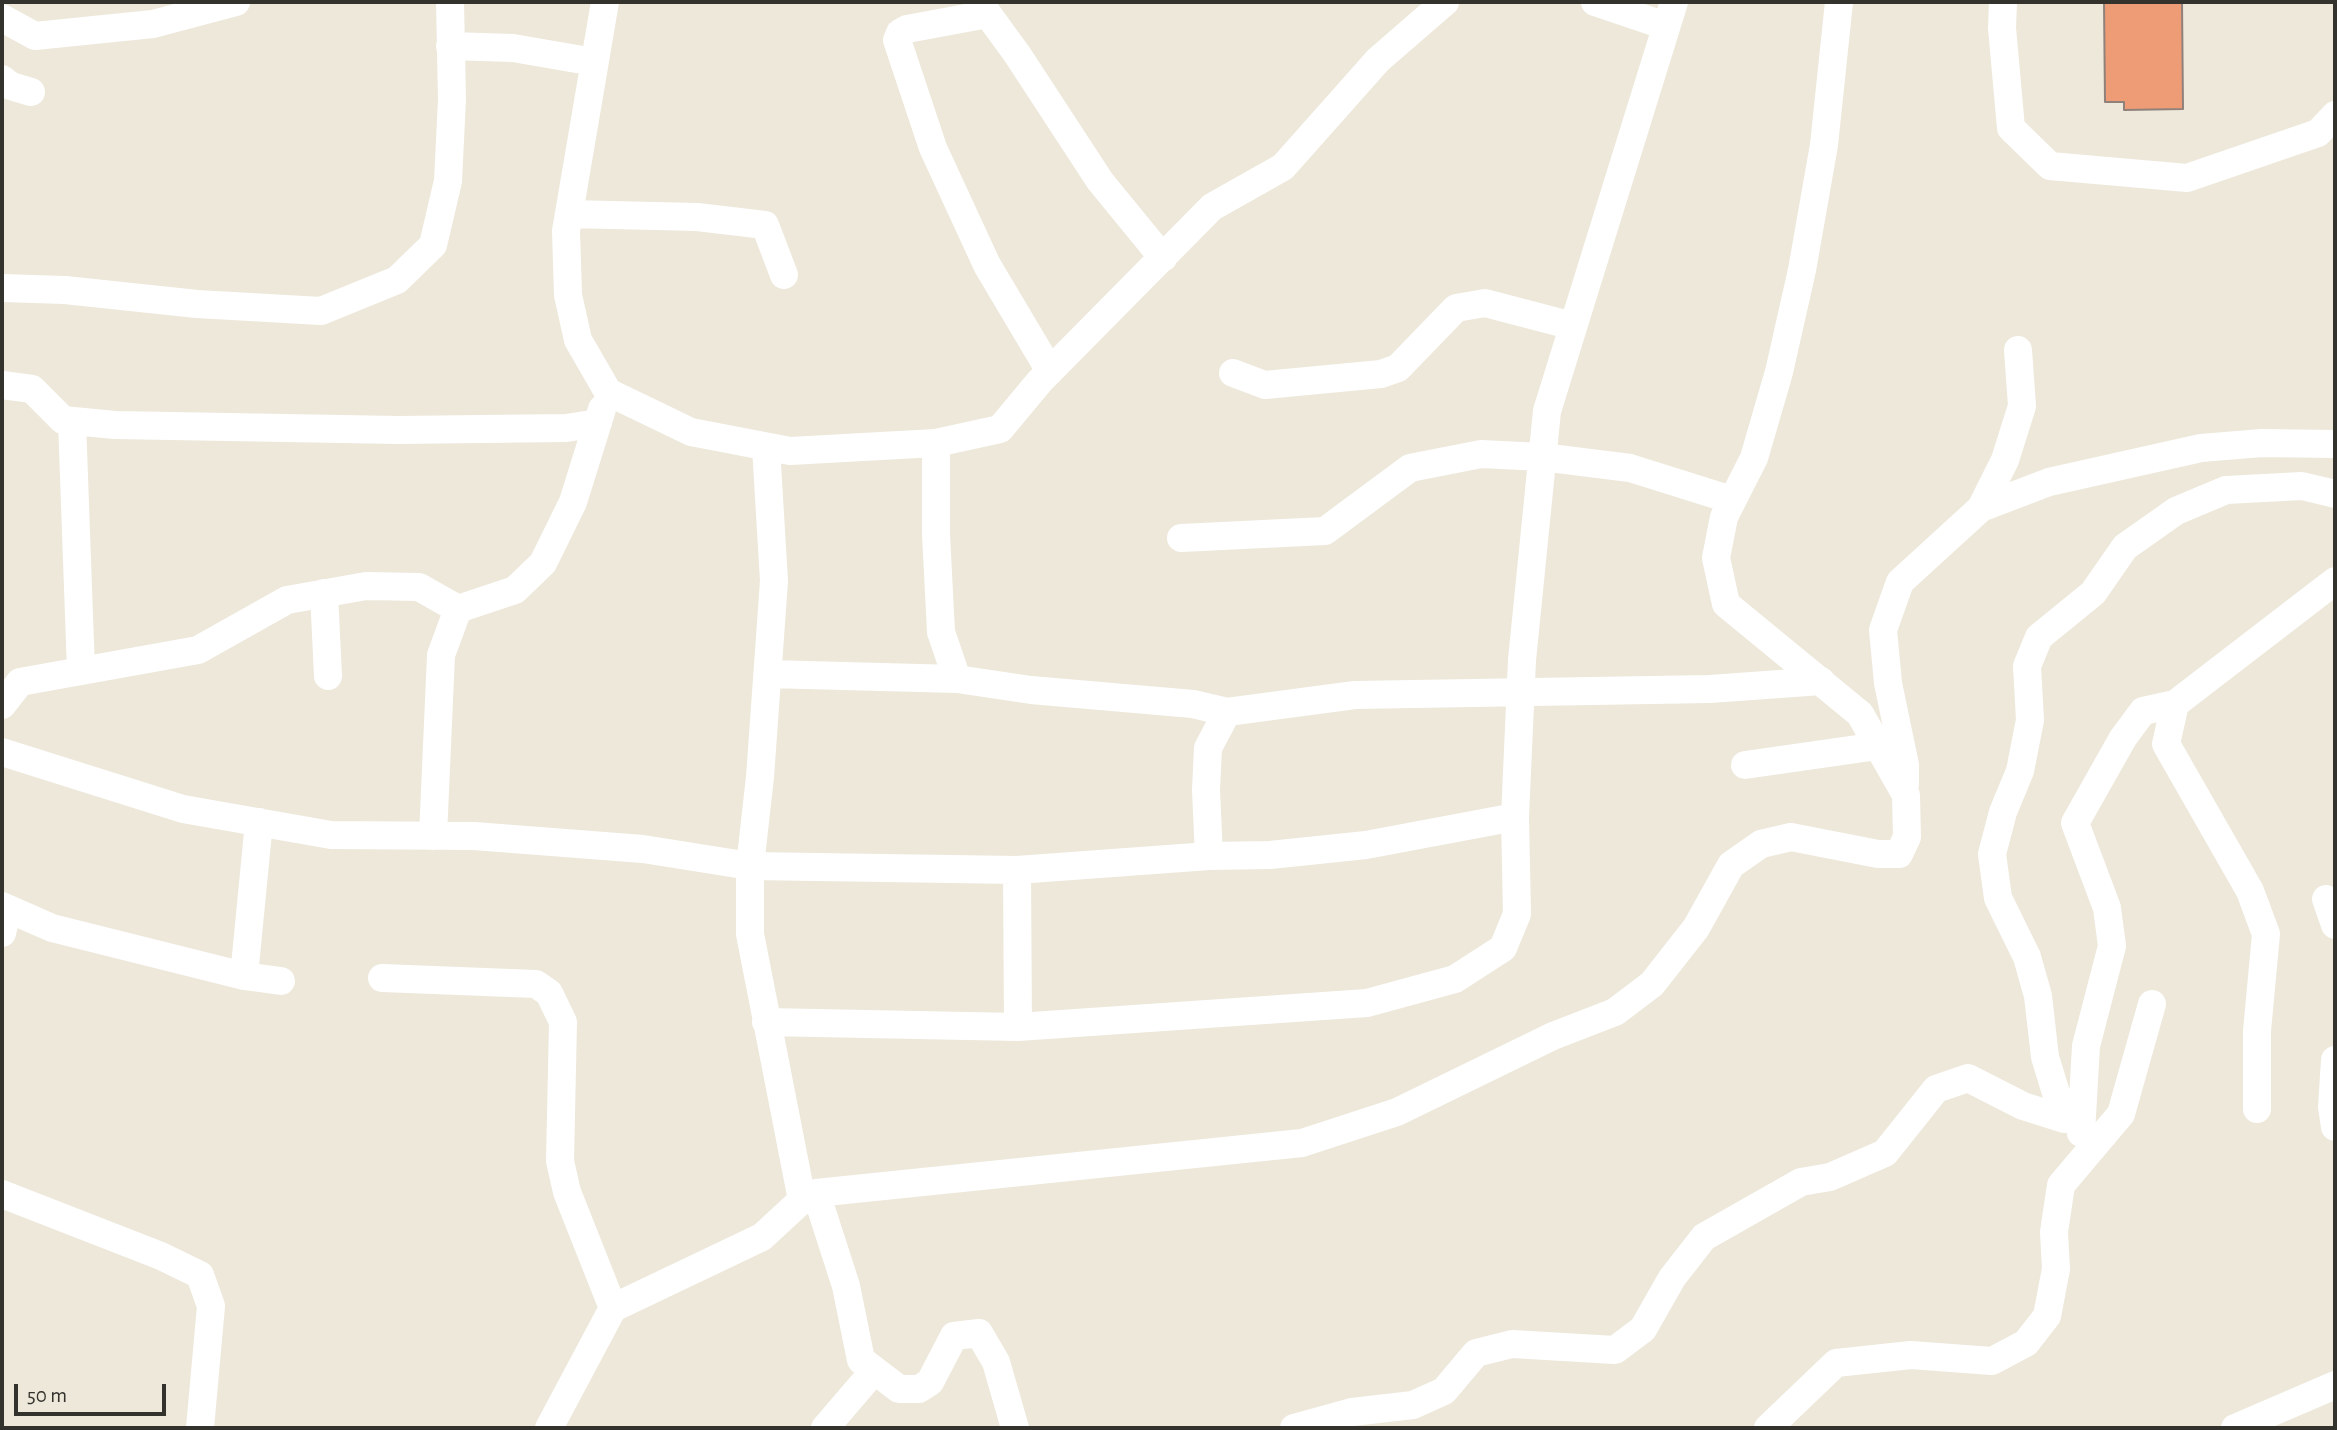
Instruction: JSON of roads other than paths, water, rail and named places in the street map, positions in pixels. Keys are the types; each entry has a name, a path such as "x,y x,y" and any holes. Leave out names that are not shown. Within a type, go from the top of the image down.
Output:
{"street":[{"path":"2,18 35,36 153,23 236,2"},
{"path":"2,288 65,290 197,304 321,311 397,280 433,245 448,181 452,99 450,2"},
{"path":"606,2 566,231 568,295 578,340 608,392 691,432 790,451 936,443 1000,429 1050,371 1213,207 1283,167 1378,60 1445,2"},
{"path":"766,1021 1018,1027 1367,1003 1455,979 1503,948 1517,914 1515,817 1521,690 1547,411 1670,14 1595,2"},
{"path":"1839,2 1824,145 1802,270 1779,372 1754,458 1724,517 1716,558 1726,604 1860,714 1906,794"},
{"path":"2003,2 2002,28 2011,128 2050,166 2187,178 2318,133 2335,115"},
{"path":"1050,371 981,254 933,148 897,40 900,33 984,8 1100,181 1163,258"},
{"path":"450,46 513,48 594,61"},
{"path":"2,79 11,86 32,92"},
{"path":"569,214 697,217 765,225 784,275"},
{"path":"1233,373 1265,385 1381,374 1398,368 1456,308 1485,303 1573,326"},
{"path":"549,1428 613,1308 762,1237 809,1196 1302,1143 1397,1112 1553,1036 1615,1012 1652,984 1696,928 1731,865 1761,844 1791,837 1878,854 1899,854 1907,837 1905,765 1888,683 1883,630 1900,582 1981,508 2005,460 2022,406 2018,349"},
{"path":"2,384 32,389 63,419 115,425 398,430 566,428 598,422"},
{"path":"2,705 20,682 198,650 287,600 366,586 419,587 458,610 515,590 543,563 573,502 608,392"},
{"path":"72,421 81,671"},
{"path":"936,443 936,534 941,632 957,679"},
{"path":"1981,508 2049,482 2201,448 2262,443 2335,444"},
{"path":"766,447 774,581 750,866 750,934 766,1021 809,1196 846,1286 861,1360 873,1372 900,1389 919,1389 930,1382 954,1336 979,1333 996,1362 1015,1428"},
{"path":"1181,538 1325,531 1410,468 1481,454 1542,457 1630,468 1732,500"},
{"path":"2083,1159 2072,1117 2045,1057 2038,996 2027,957 1998,898 1992,853 2003,812 2020,771 2030,720 2027,666 2039,636 2093,593 2126,547 2176,511 2226,490 2302,486 2335,494"},
{"path":"2072,1117 2086,1046 2112,946 2107,908 2075,823 2123,738 2143,711 2175,704 2335,581"},
{"path":"324,593 328,676"},
{"path":"433,836 441,656 458,610"},
{"path":"768,674 957,679 1031,690 1193,704 1227,712 1355,695 1521,690 1710,689 1821,681"},
{"path":"2175,704 2166,744 2250,891 2266,934 2257,1031 2257,1108"},
{"path":"1209,856 1208,748 1227,712"},
{"path":"1745,765 1878,746"},
{"path":"2,752 183,808 331,835 433,836 643,849 750,866 1017,870 1209,856 1270,855 1366,845 1515,817"},
{"path":"244,976 259,822"},
{"path":"1017,870 1018,1027"},
{"path":"4,916 244,976 281,981"},
{"path":"382,978 536,984 549,993 563,1022 560,1161 567,1192 613,1308"},
{"path":"1768,1428 1836,1363 1911,1355 1992,1361 2026,1343 2047,1316 2056,1269 2054,1232 2061,1185 2120,1114 2152,1003"},
{"path":"2335,1060 2332,1107 2335,1126"},
{"path":"1294,1428 1352,1412 1413,1405 1444,1391 1476,1353 1512,1344 1615,1350 1643,1329 1672,1278 1704,1237 1801,1182 1830,1177 1885,1153 1936,1089 1968,1078 2023,1105 2072,1117"},
{"path":"2,1194 161,1256 200,1275 211,1306 200,1428"},
{"path":"825,1428 873,1372"},
{"path":"2235,1428 2335,1385"}]}
